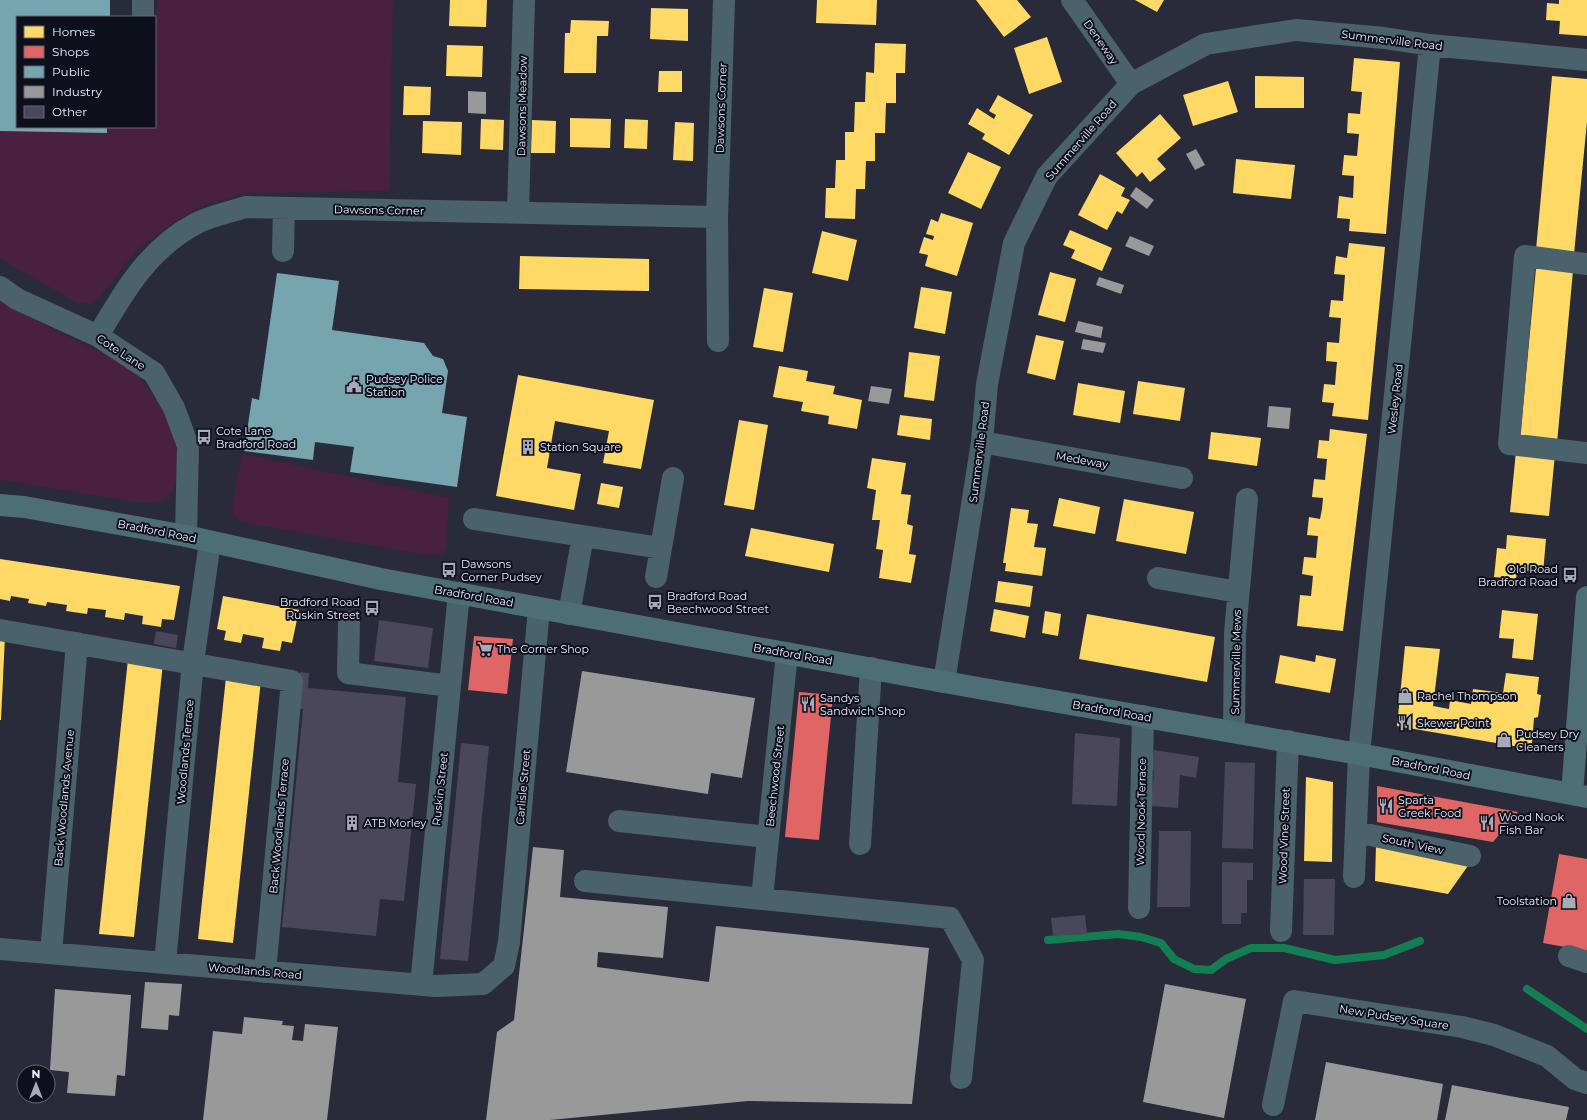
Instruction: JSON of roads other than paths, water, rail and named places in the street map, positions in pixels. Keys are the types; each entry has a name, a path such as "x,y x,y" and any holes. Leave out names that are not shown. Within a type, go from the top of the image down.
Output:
{"main road":[{"name":"Bradford Road","path":"0,505 24,507 186,536 381,579 569,614 944,682 1288,741 1580,795"},
{"path":"1580,795 1587,597"}],"street":[{"path":"143,0 143,16"},
{"name":"Dawsons Corner","path":"718,341 717,217 724,0"},
{"name":"Deneway","path":"1072,0 1130,84"},
{"name":"Dawsons Meadow","path":"518,212 524,1"},
{"name":"Summerville Road","path":"944,682 982,442 987,384 1014,243 1047,176 1130,84 1206,44 1296,30 1587,60"},
{"name":"Wesley Road","path":"1359,754 1430,45"},
{"name":"Dawsons Corner","path":"98,336 125,288 159,249 197,223 246,207 717,217"},
{"path":"283,251 284,208"},
{"path":"1587,264 1525,256 1509,444 1587,453"},
{"name":"Cote Lane","path":"0,287 17,299 98,336 154,373 174,408 188,446 186,536"},
{"name":"Medeway","path":"982,442 1182,478"},
{"path":"656,577 673,478"},
{"name":"Summerville Mews","path":"1234,732 1235,633 1247,499"},
{"path":"474,519 661,548"},
{"path":"569,614 583,536"},
{"name":"Woodlands Terrace","path":"165,963 193,662 210,542"},
{"path":"1158,578 1238,592"},
{"name":"Ruskin Street","path":"421,985 459,593"},
{"name":"Carlisle Street","path":"504,966 509,942 539,608"},
{"path":"349,622 348,673 450,686"},
{"path":"0,630 193,662"},
{"name":"Back Woodlands Avenue","path":"51,953 77,642"},
{"name":"Beechwood Street","path":"762,898 787,653"},
{"name":"Back Woodlands Terrace","path":"193,662 292,681 265,972"},
{"path":"860,844 871,668"},
{"name":"Wood Nook Terrace","path":"1139,908 1143,716"},
{"name":"Wood Vine Street","path":"1281,931 1288,741"},
{"path":"1354,877 1359,754"},
{"path":"618,821 768,837"},
{"name":"South View","path":"1356,832 1470,856"},
{"path":"585,881 950,918 973,960 962,1078"},
{"name":"Woodlands Road","path":"0,949 421,985 483,984 504,966"},
{"name":"New Pudsey Square","path":"1273,1105 1294,1001 1454,1026 1494,1035 1547,1056 1575,1079 1587,1083"}],"waterway":[{"path":"1048,940 1118,934 1141,937 1161,943 1174,959 1194,969 1211,970 1226,959 1251,948 1284,948 1335,960 1384,955 1420,941"},
{"path":"1527,989 1587,1029"}],"place":[{"name":"Pudsey Police Station","path":"354,385"},
{"name":"Cote Lane Bradford Road","path":"204,437"},
{"name":"Station Square","path":"528,447"},
{"name":"Dawsons Corner Pudsey","path":"449,570"},
{"name":"Old Road Bradford Road","path":"1570,575"},
{"name":"Bradford Road Beechwood Street","path":"655,602"},
{"name":"Bradford Road Ruskin Street","path":"372,608"},
{"name":"The Corner Shop","path":"485,649"},
{"name":"Rachel Thompson","path":"1405,696"},
{"name":"Sandys Sandwich Shop","path":"808,704"},
{"name":"Skewer Point","path":"1405,723"},
{"name":"Pudsey Dry Cleaners","path":"1504,740"},
{"name":"Sparta Greek Food","path":"1386,806"},
{"name":"ATB Morley","path":"352,823"},
{"name":"Wood Nook Fish Bar","path":"1487,823"},
{"name":"Toolstation","path":"1569,901"}]}
